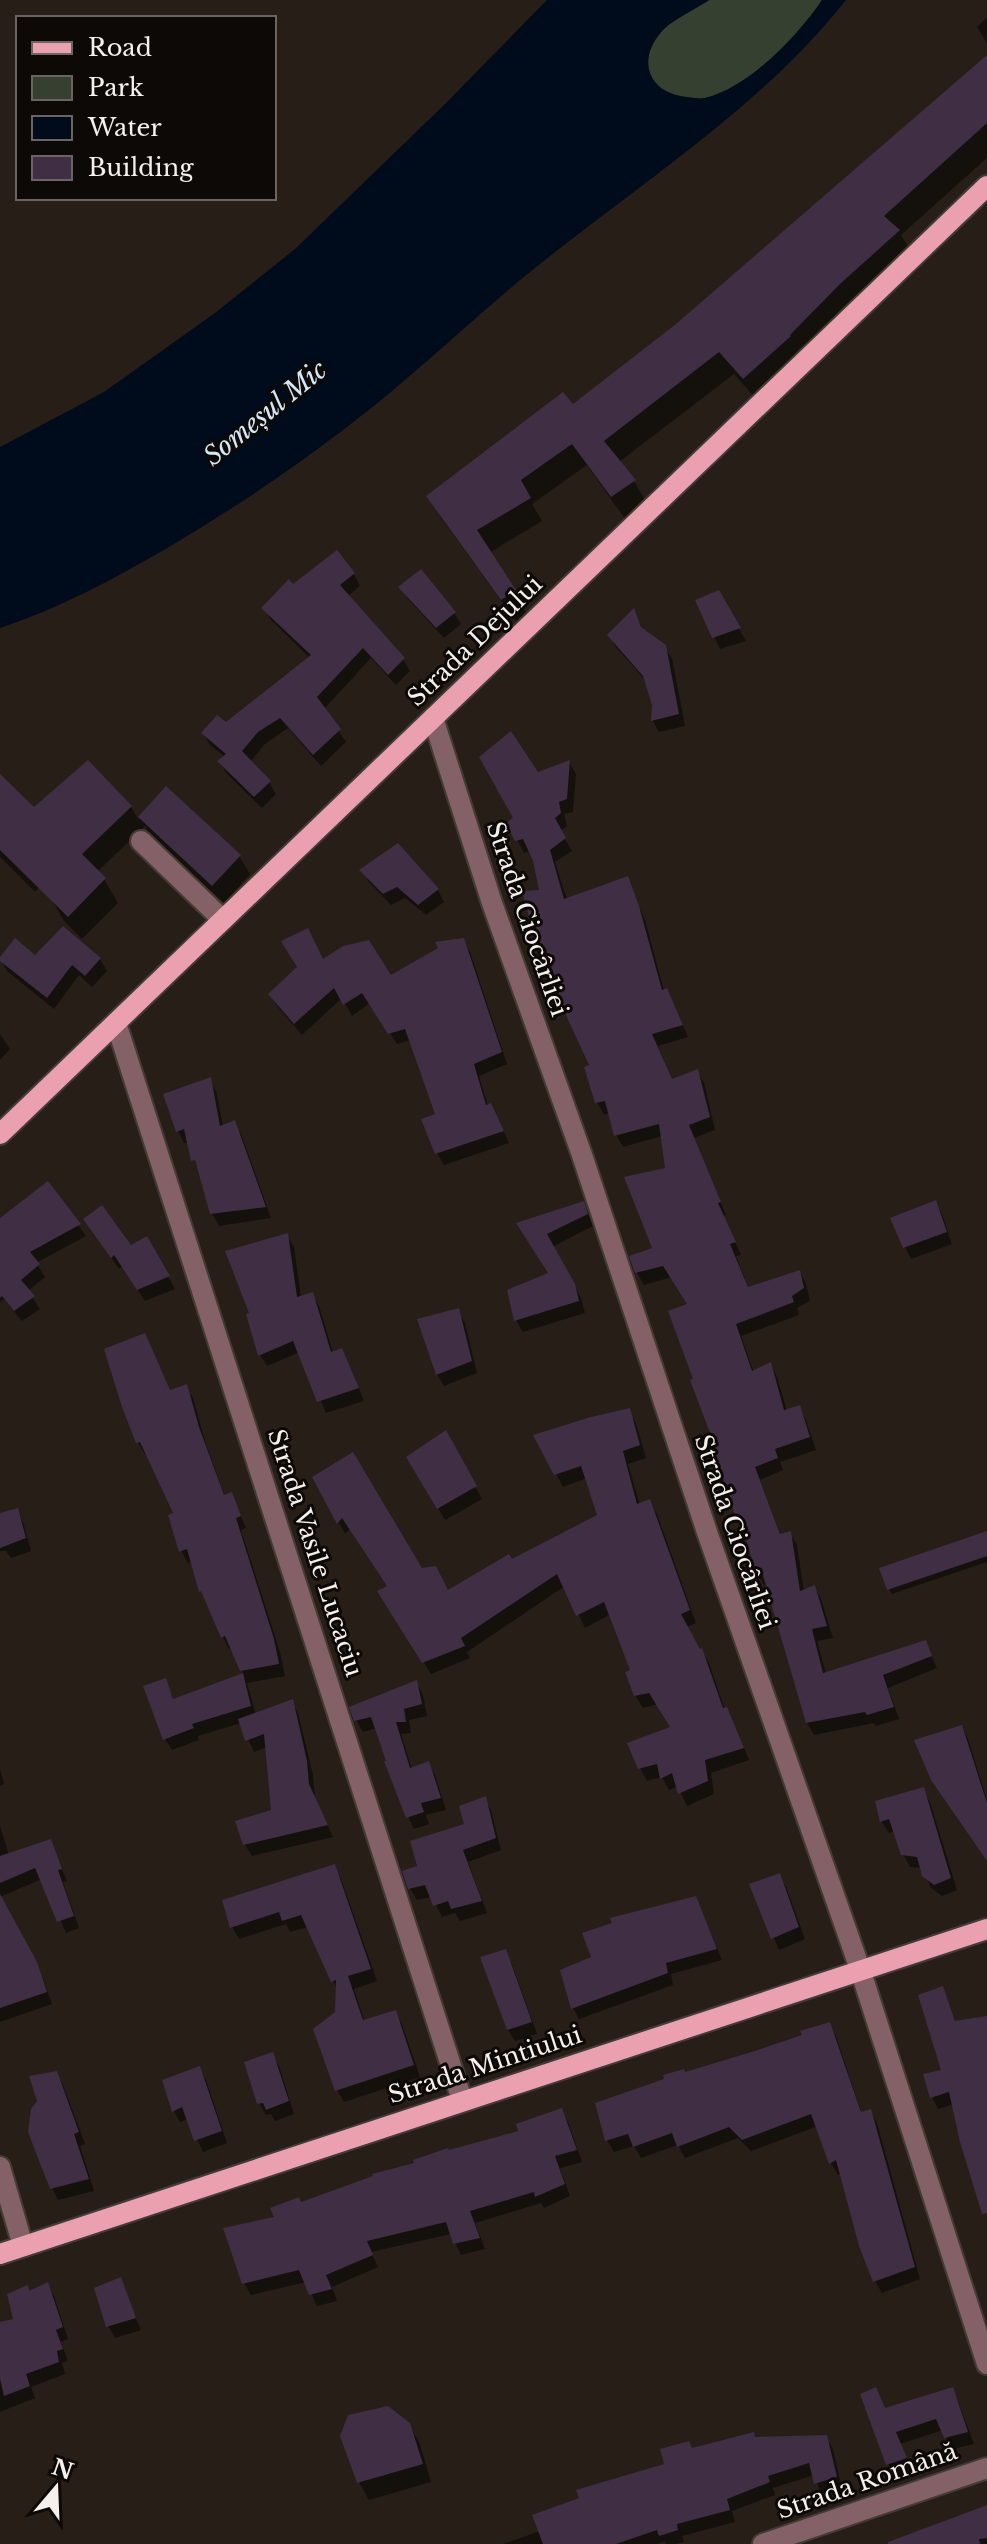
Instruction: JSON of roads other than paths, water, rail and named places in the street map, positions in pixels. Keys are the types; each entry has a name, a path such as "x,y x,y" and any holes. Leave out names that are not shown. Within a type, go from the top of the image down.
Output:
{"main road":[{"name":"Strada Dejului","path":"0,1134 987,186"},
{"name":"Strada Mintiului","path":"0,2254 987,1929"}],"street":[{"name":"Strada Ciocârliei","path":"433,718 492,903 582,1155 707,1532 860,1969 987,2364"},
{"path":"141,841 223,920"},
{"name":"Strada Vasile Lucaciu","path":"116,1023 462,2100"},
{"path":"0,2167 23,2246"},
{"name":"Strada Română","path":"763,2544 987,2468"}],"water":[{"name":"Someșul Mic","path":"547,0 709,0 662,31 649,53 648,64 655,82 663,89 674,94 705,98 738,84 771,59 822,0 846,0 812,39 736,111 530,272 392,391 312,453 227,511 148,559 65,602 0,628 0,447 104,392 215,313 295,249"}]}
